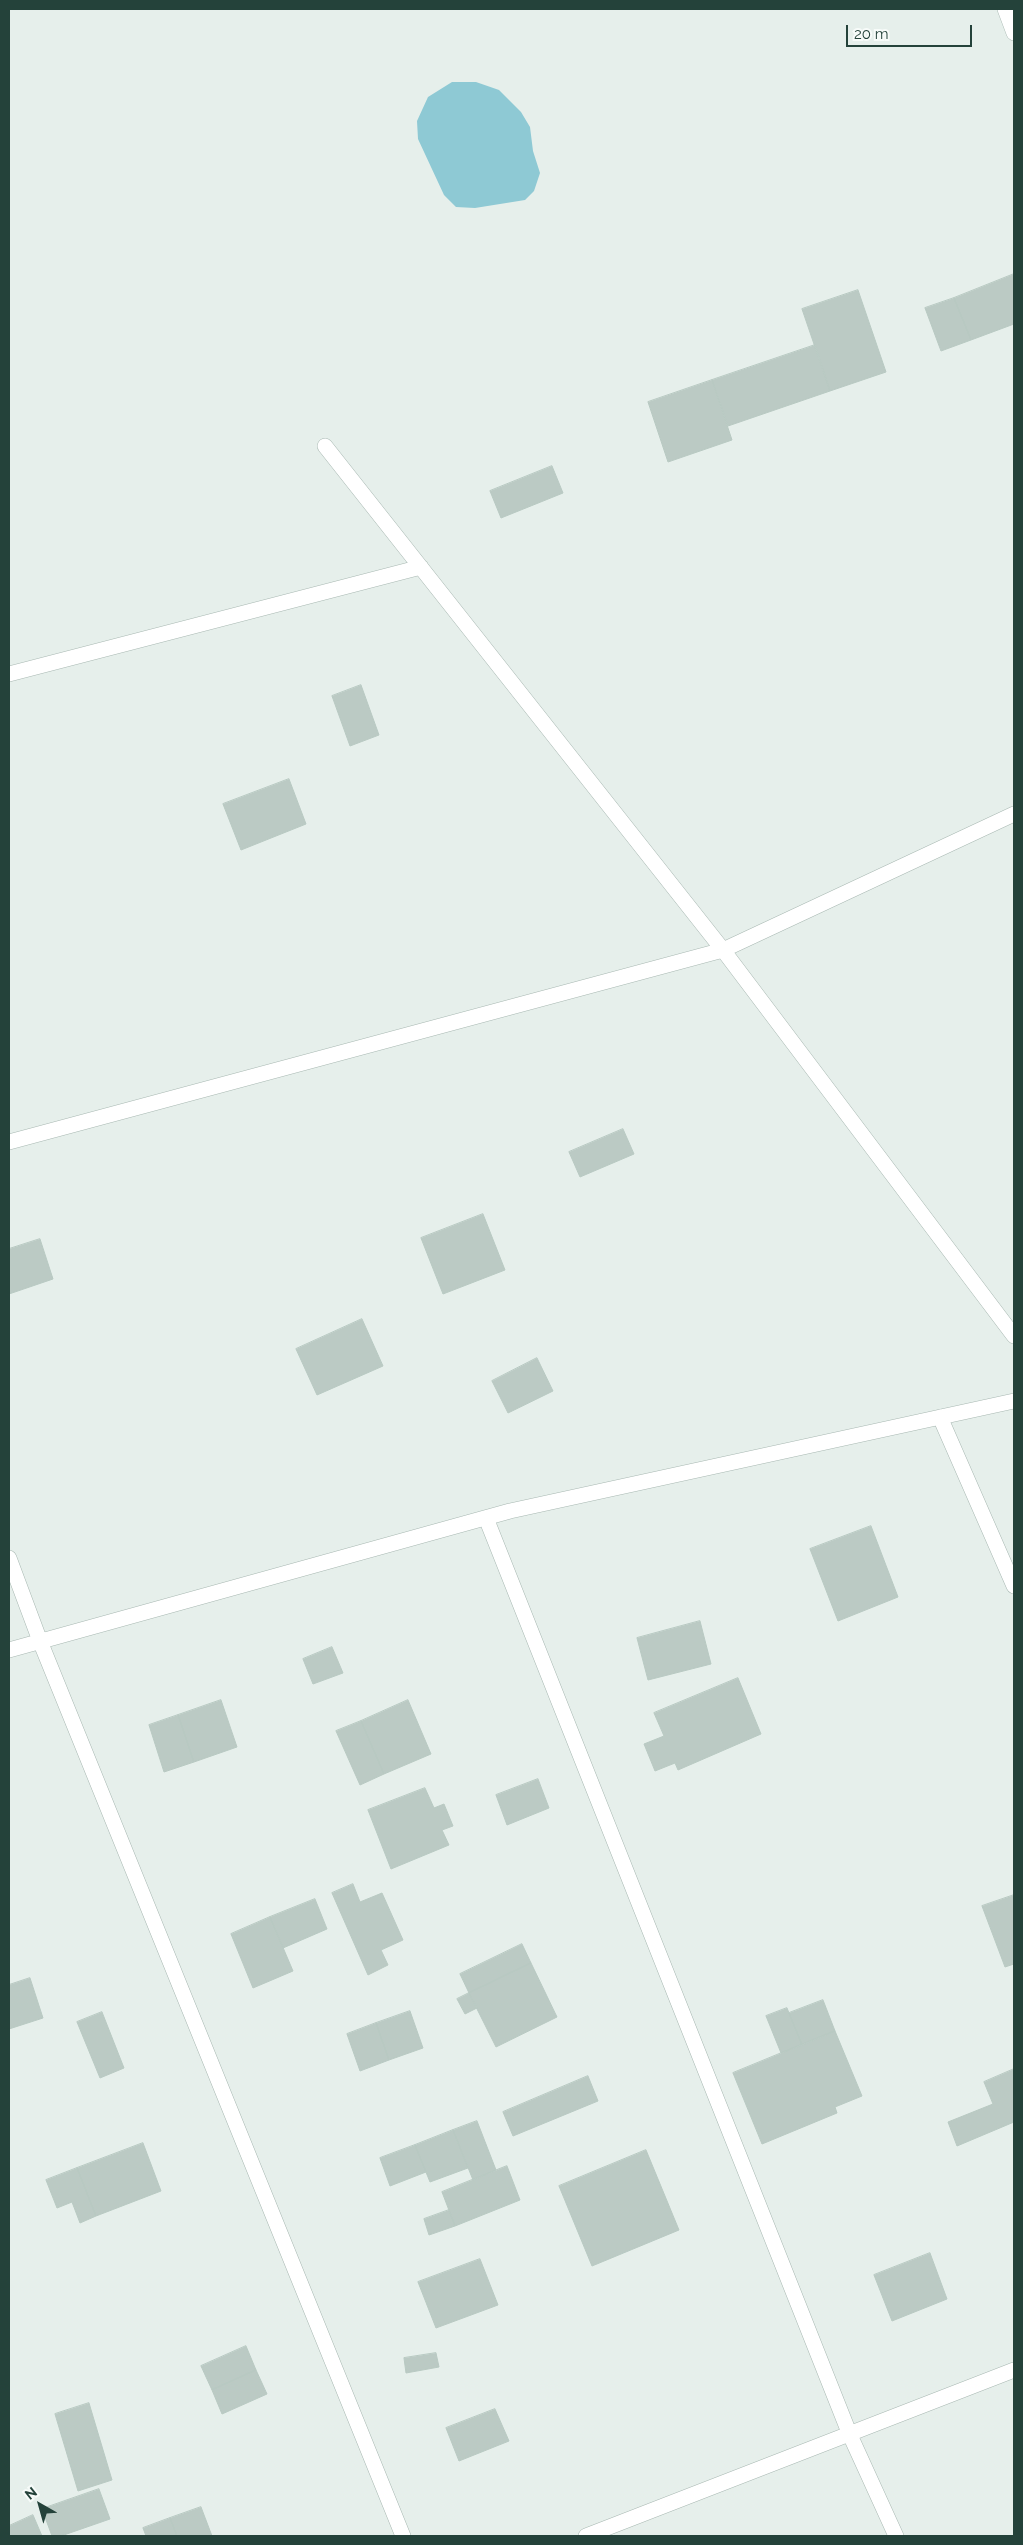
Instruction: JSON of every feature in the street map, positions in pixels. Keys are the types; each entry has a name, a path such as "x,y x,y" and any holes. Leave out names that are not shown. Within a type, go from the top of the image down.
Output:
{"street":[{"path":"1005,9 1014,33"},
{"path":"325,446 723,950 1014,1336"},
{"path":"9,674 421,567"},
{"path":"9,1142 723,950 1014,814"},
{"path":"9,1650 486,1518 1014,1401"},
{"path":"940,1417 1014,1586"},
{"path":"486,1518 850,2435 896,2536"},
{"path":"9,1558 40,1641 403,2536"},
{"path":"586,2536 1014,2370"}],"water":[{"path":"452,82 476,82 499,90 521,112 530,127 533,151 540,173 534,191 525,200 475,208 456,207 444,195 418,139 417,121 428,97"}],"building":[{"path":"1014,274 1014,324 971,340 954,298"},
{"path":"858,290 886,372 830,391 802,309"},
{"path":"954,298 971,340 941,351 925,308"},
{"path":"815,345 830,391 728,426 712,380"},
{"path":"712,380 732,440 668,462 648,402"},
{"path":"552,466 563,493 501,518 490,491"},
{"path":"361,685 379,735 350,746 332,696"},
{"path":"289,779 306,824 241,850 223,804"},
{"path":"623,1129 634,1154 580,1177 569,1152"},
{"path":"483,1214 505,1270 443,1294 421,1238"},
{"path":"40,1239 53,1279 9,1294 9,1249"},
{"path":"362,1319 383,1366 317,1395 296,1349"},
{"path":"537,1358 553,1391 508,1413 492,1381"},
{"path":"871,1526 898,1597 838,1621 810,1549"},
{"path":"700,1621 711,1664 648,1680 637,1638"},
{"path":"332,1647 343,1673 313,1684 303,1659"},
{"path":"738,1678 761,1734 678,1770 675,1763 655,1771 644,1744 664,1736 654,1713"},
{"path":"221,1700 237,1747 194,1762 178,1715"},
{"path":"408,1700 431,1754 384,1774 361,1721"},
{"path":"178,1715 194,1762 164,1772 149,1725"},
{"path":"361,1721 384,1774 360,1785 336,1731"},
{"path":"538,1779 549,1808 507,1825 496,1795"},
{"path":"425,1788 434,1808 444,1804 453,1826 442,1830 449,1845 391,1869 368,1810"},
{"path":"353,1884 360,1902 382,1893 403,1940 381,1950 388,1965 368,1975 332,1893"},
{"path":"1014,1895 1014,1964 1005,1967 982,1906"},
{"path":"315,1899 327,1929 283,1948 270,1917"},
{"path":"270,1917 293,1971 253,1988 231,1934"},
{"path":"522,1944 531,1963 469,1993 460,1974"},
{"path":"531,1963 557,2017 496,2047 469,1993"},
{"path":"30,1978 43,2018 9,2029 9,1985"},
{"path":"469,1993 477,2008 465,2014 457,1999"},
{"path":"823,2000 835,2031 802,2045 789,2013"},
{"path":"787,2008 802,2045 781,2053 766,2016"},
{"path":"410,2011 423,2048 389,2060 376,2023"},
{"path":"102,2012 124,2068 100,2078 77,2022"},
{"path":"376,2023 389,2060 360,2071 347,2034"},
{"path":"835,2031 862,2096 835,2107 837,2113 762,2144 733,2073"},
{"path":"1014,2069 1014,2122 957,2146 948,2122 993,2104 984,2082"},
{"path":"588,2076 598,2101 513,2136 503,2112"},
{"path":"477,2121 496,2170 473,2180 453,2130"},
{"path":"453,2130 468,2168 430,2182 415,2145"},
{"path":"143,2143 161,2191 96,2216 77,2168"},
{"path":"415,2145 426,2172 390,2186 380,2158"},
{"path":"646,2150 679,2230 592,2266 559,2186"},
{"path":"507,2166 520,2200 455,2226 442,2192"},
{"path":"77,2168 96,2216 80,2223 72,2202 57,2208 46,2180"},
{"path":"449,2210 455,2226 429,2235 424,2219"},
{"path":"930,2253 947,2299 892,2321 874,2275"},
{"path":"480,2259 498,2305 436,2328 418,2282"},
{"path":"246,2346 256,2370 212,2390 201,2366"},
{"path":"436,2353 439,2367 406,2373 404,2358"},
{"path":"256,2370 267,2394 222,2414 212,2390"},
{"path":"89,2403 112,2480 78,2491 55,2414"},
{"path":"495,2409 509,2441 459,2461 446,2428"},
{"path":"99,2489 110,2519 61,2536 52,2536 42,2509"},
{"path":"201,2507 212,2536 177,2536 170,2518"},
{"path":"33,2515 42,2536 9,2536 9,2526"},
{"path":"170,2518 177,2536 146,2536 143,2528"}]}
